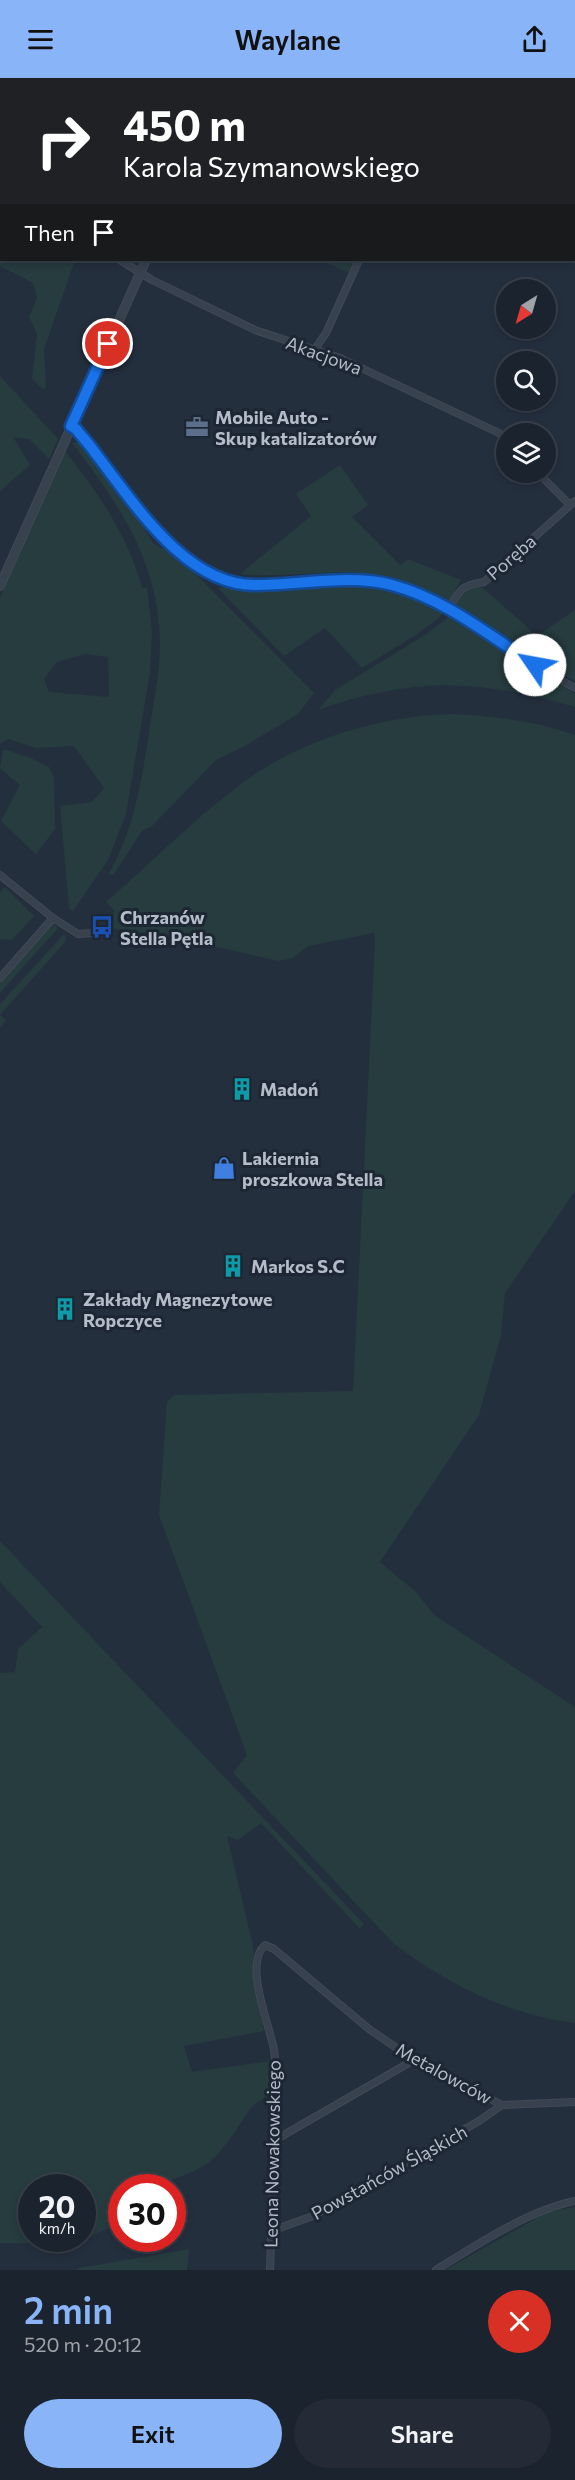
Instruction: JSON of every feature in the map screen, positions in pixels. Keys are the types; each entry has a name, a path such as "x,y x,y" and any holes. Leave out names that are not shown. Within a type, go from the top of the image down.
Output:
{"street":[{"name":"Akacjowa","path":"122,261 152,280 255,330 315,349 358,366 496,432"},
{"path":"0,586 146,261"},
{"path":"315,349 326,333 359,261"},
{"path":"71,426 76,429 150,524 209,573 228,581 252,585 363,580 391,584 448,609 575,688"},
{"path":"550,483 573,503"},
{"name":"Poręba","path":"448,609 462,588 471,583 484,582 573,503"},
{"path":"0,874 53,918 78,934 108,932"},
{"path":"0,978 53,918"},
{"name":"Leona Nowakowskiego","path":"270,2270 275,2140 274,2053 260,2000 256,1969 260,1949 265,1945 274,1949"},
{"name":"Metalowców","path":"274,1949 369,2029 414,2060 502,2104 575,2103"},
{"path":"275,2140 414,2060"},
{"name":"Powstańców Śląskich","path":"271,2231 313,2216 479,2121 502,2104"},
{"path":"436,2270 529,2216 553,2205 575,2201"}],"green space":[{"path":"0,261 75,261 44,349 46,387 43,389 32,379 37,334 29,317 37,298 33,283 0,266"},
{"path":"322,261 354,261 349,273"},
{"path":"0,376 58,439 49,459 29,439 13,437 30,465 0,491"},
{"path":"72,443 82,443 154,544 179,557 314,693 298,714 245,746 216,760 152,826 142,831 114,874 108,875 130,826 142,775 159,668 158,614 153,587 134,536 106,489"},
{"path":"65,451 111,515 129,550 142,588 147,588 152,632 150,673 126,814 108,860 73,911 69,908 60,806 92,802 104,788 74,746 36,748 8,739 0,744 0,598","holes":["85,654 108,657 109,697 49,692 44,679 57,662"]},
{"path":"340,465 368,505 352,517 400,565 408,559 461,580 449,601 438,599 400,580 375,574 337,572 240,574 311,516 296,494"},
{"path":"357,585 390,589 422,600 442,611 441,616 419,633 362,668 325,628 284,656 218,588 253,591"},
{"path":"478,587 483,588 534,633 518,646 455,610 453,605 461,595"},
{"path":"575,610 575,681 539,661 531,640"},
{"path":"450,616 575,694 575,707 508,691 446,686 415,687 384,692 318,710 335,690 425,635"},
{"path":"452,714 514,720 575,735 575,1191 505,1293 501,1335 479,1415 380,1562 416,1592 434,1615 575,1707 575,2023 526,2013 480,1996 436,1972 394,1944 233,1773 247,1755 159,1515 167,1402 174,1395 353,1391 375,942 374,933 308,946 293,958 279,961 194,942 113,928 114,910 106,902 209,809 268,766 292,753 343,732 397,719"},
{"path":"3,749 31,758 49,767 54,777 55,829 36,854 1,821 20,785 0,768"},
{"path":"5,887 34,916 12,940 0,939 0,892"},
{"path":"53,924 58,928 0,993 0,983"},
{"path":"64,934 65,942 0,1015 0,1004"},
{"path":"0,1015 6,1020 0,1028"},
{"path":"0,1541 364,1924 360,1929 261,1823 238,1840 227,1836 253,1946 255,1989 264,2031 184,2046 192,2072 270,2061 269,2092 251,2108 224,2146 205,2165 186,2174 108,2174 108,2229 96,2234 96,2174 18,2174 18,2243 0,2243 0,1673 15,1672 18,1649 42,1627 0,1582"},
{"path":"575,2207 575,2270 445,2270 549,2211"},
{"path":"189,2249 187,2270 77,2270 172,2252 186,2252"}],"place":[{"name":"Mobile Auto - Skup katalizatorów","path":"197,427"},
{"name":"Chrzanów Stella Pętla","path":"102,927"},
{"name":"Madoń","path":"242,1089"},
{"name":"Lakiernia proszkowa Stella","path":"224,1168"},
{"name":"Markos S.C","path":"233,1266"},
{"name":"Zakłady Magnezytowe Ropczyce","path":"65,1309"}],"route":[{"path":"108,344 71,426 96,453 150,524 188,558 209,573 228,581 252,585 363,580 391,584 448,609 535,665"}]}
